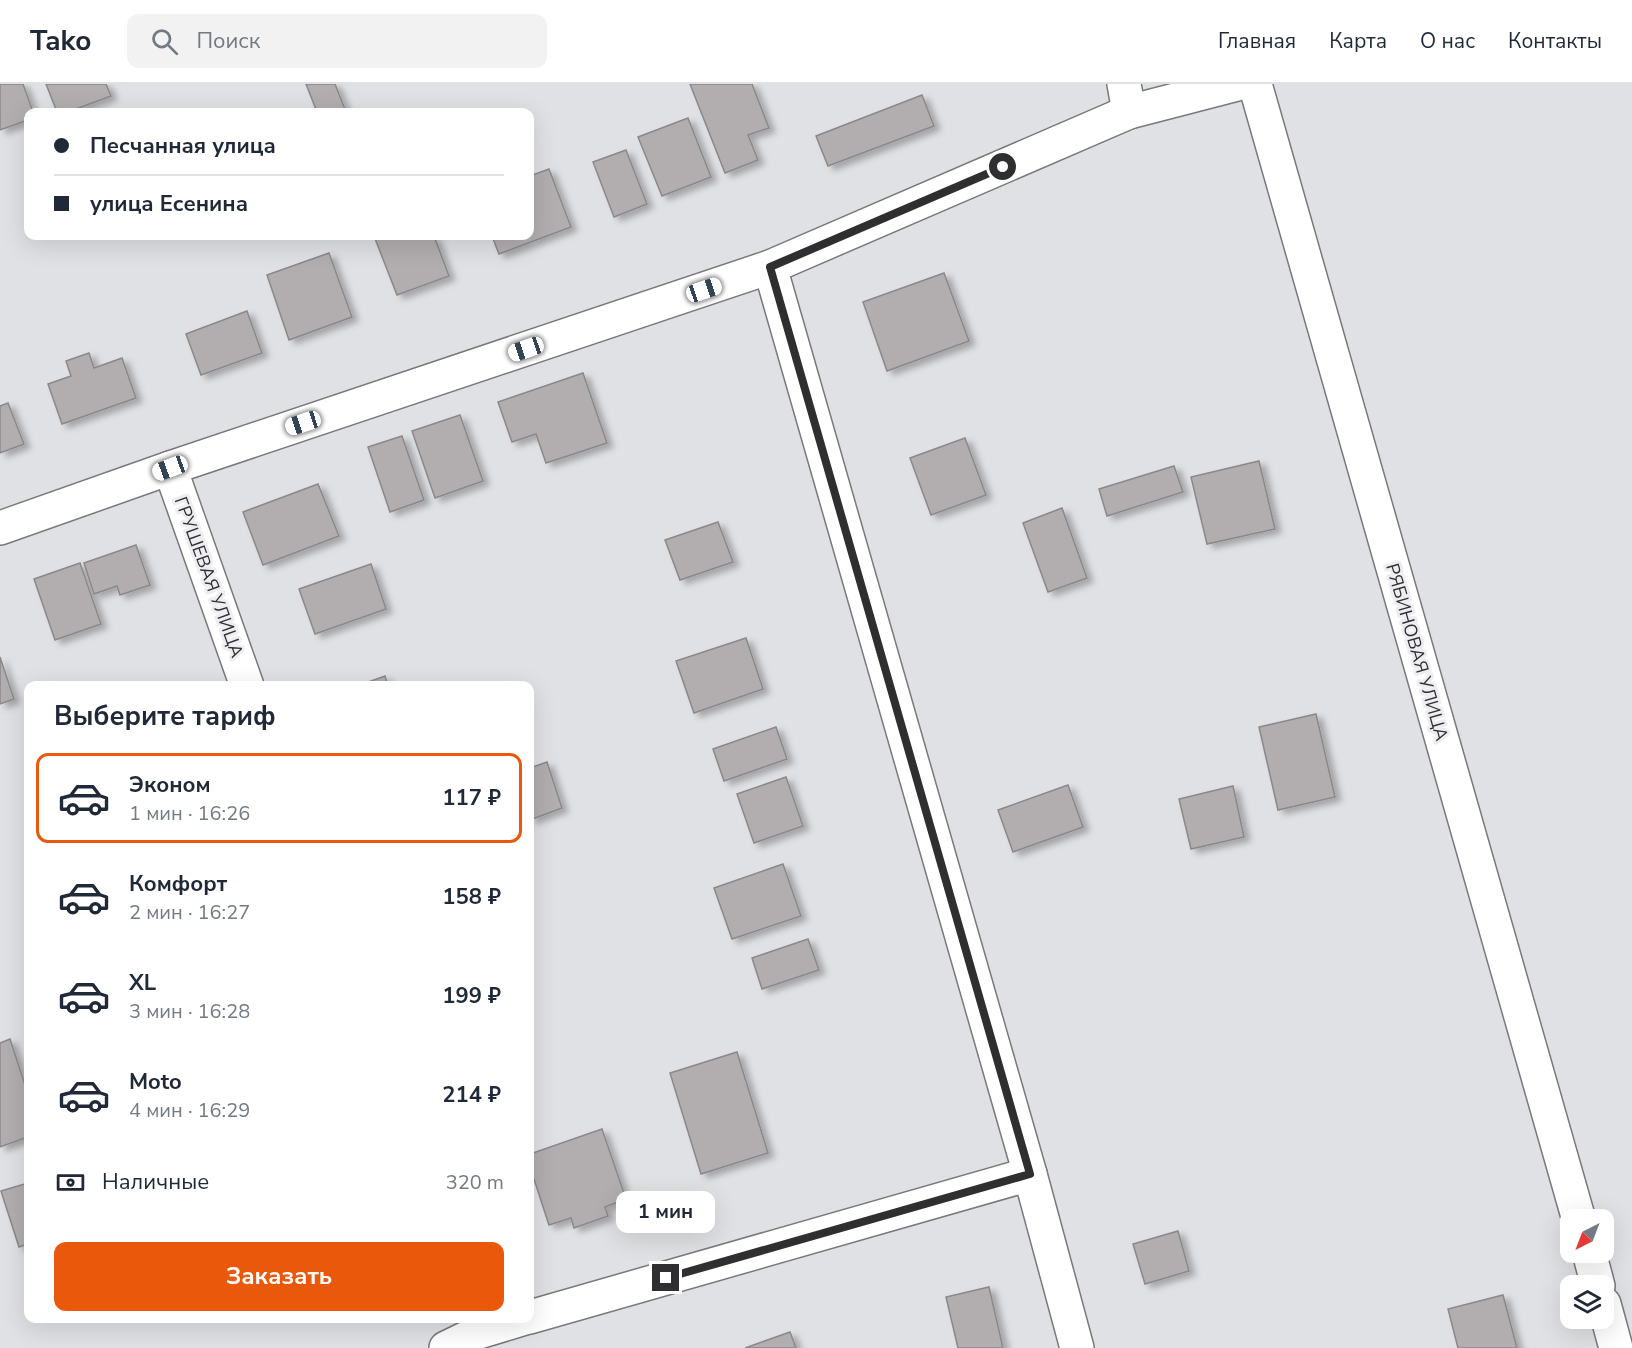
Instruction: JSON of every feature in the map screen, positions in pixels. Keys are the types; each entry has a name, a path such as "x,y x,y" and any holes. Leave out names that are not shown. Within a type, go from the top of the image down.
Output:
{"street":[{"path":"0,528 170,468 770,267 1127,98 1237,84"},
{"name":"РЯБИНОВАЯ УЛИЦА","path":"1255,84 1577,1209"},
{"path":"770,267 1030,1174 1077,1348"},
{"name":"ГРУШЕВАЯ УЛИЦА","path":"170,468 245,681"},
{"path":"534,1316 1030,1174"},
{"path":"446,1348 480,1333 511,1323"},
{"path":"1611,1329 1616,1348"}],"building":[{"path":"0,84 23,84 32,108 24,108 24,121 0,130"},
{"path":"46,84 106,84 111,96 79,108 55,108"},
{"path":"306,84 335,84 344,108 315,108"},
{"path":"690,84 752,84 769,128 748,135 758,160 725,173"},
{"path":"922,95 934,126 828,166 816,136"},
{"path":"688,118 711,177 662,196 638,137"},
{"path":"626,150 647,204 614,217 593,162"},
{"path":"549,169 571,227 499,254 494,240 534,240 534,175"},
{"path":"376,240 436,240 449,276 397,295"},
{"path":"329,253 352,317 289,340 267,275"},
{"path":"944,273 969,341 887,371 863,302"},
{"path":"247,311 262,353 201,375 186,334"},
{"path":"89,353 94,368 122,358 136,398 62,424 48,384 71,376 66,361"},
{"path":"583,373 607,443 546,463 536,434 512,442 498,402"},
{"path":"8,403 24,444 0,453 0,406"},
{"path":"460,415 483,481 435,498 412,431"},
{"path":"402,436 424,500 390,512 368,447"},
{"path":"965,438 986,495 931,515 910,458"},
{"path":"1259,461 1275,529 1207,544 1191,477"},
{"path":"1174,466 1183,492 1107,516 1099,489"},
{"path":"318,484 339,536 263,565 243,512"},
{"path":"1062,508 1087,578 1048,592 1023,523"},
{"path":"718,522 733,562 680,580 665,540"},
{"path":"136,545 150,585 120,595 117,586 94,594 84,563"},
{"path":"80,563 101,624 55,640 34,579"},
{"path":"371,564 386,609 315,634 299,589"},
{"path":"746,638 763,689 694,713 676,661"},
{"path":"0,657 14,699 0,704"},
{"path":"385,676 386,681 371,681"},
{"path":"1316,714 1335,797 1278,810 1259,727"},
{"path":"776,727 787,759 724,781 713,749"},
{"path":"547,762 562,808 534,818 534,767"},
{"path":"786,777 803,826 754,843 737,794"},
{"path":"1068,785 1083,827 1013,852 998,810"},
{"path":"1233,786 1244,837 1191,849 1179,799"},
{"path":"783,864 801,916 732,939 714,888"},
{"path":"808,939 819,970 762,989 752,958"},
{"path":"10,1039 24,1082 24,1138 0,1147 0,1043"},
{"path":"737,1052 768,1153 701,1174 670,1073"},
{"path":"602,1129 626,1199 605,1207 608,1216 574,1228 571,1218 549,1225 534,1179 534,1153"},
{"path":"24,1184 24,1245 19,1247 1,1191"},
{"path":"1178,1231 1189,1271 1145,1284 1133,1244"},
{"path":"989,1287 1003,1348 958,1348 946,1297"},
{"path":"1503,1295 1517,1348 1458,1348 1448,1309"},
{"path":"790,1332 796,1348 745,1348"}],"route":[{"path":"666,1278 1030,1174 770,267 1003,167"}]}
